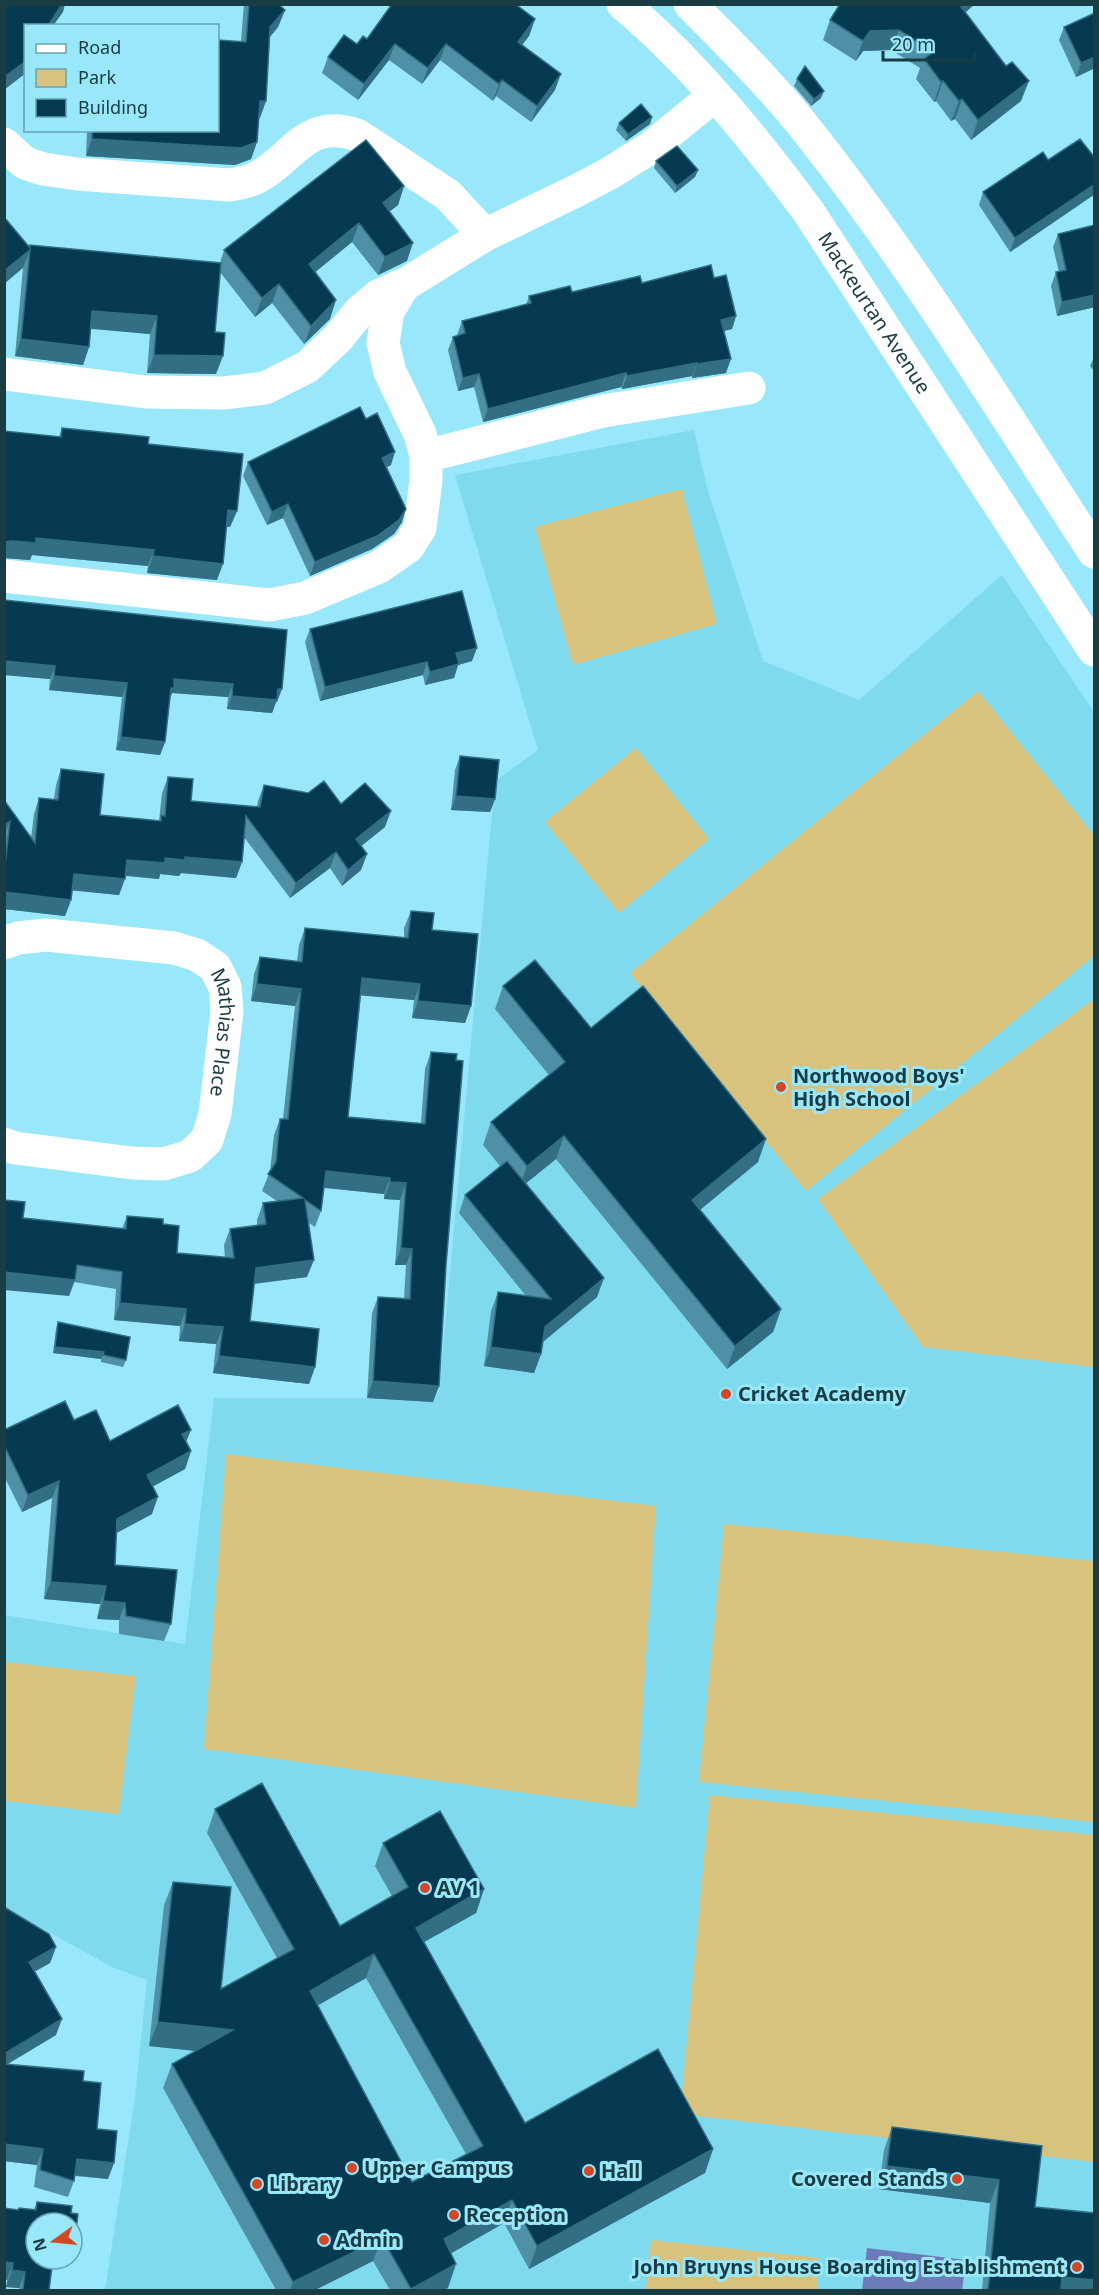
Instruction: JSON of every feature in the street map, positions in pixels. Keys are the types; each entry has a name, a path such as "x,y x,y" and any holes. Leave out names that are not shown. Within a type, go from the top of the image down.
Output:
{"street":[{"name":"Mackeurtan Avenue","path":"623,4 656,32 715,95 762,150 808,211 1095,650"},
{"path":"690,4 749,63 813,137 916,278 1095,552"},
{"path":"4,374 146,392 224,393 265,388 307,367 338,339 359,312 378,296 404,285 485,235 610,173 650,148 715,95"},
{"path":"4,144 25,163 44,169 77,174 229,185 242,184 257,178 314,135 330,130 343,130 357,135 383,151 448,195 485,235"},
{"path":"4,576 270,605 305,598 379,567 408,547 420,528 426,480 426,456 420,434 390,372 383,343 388,311 404,285"},
{"path":"426,456 603,411 749,388"},
{"name":"Mathias Place","path":"4,944 18,938 46,935 174,948 197,955 215,967 225,987 227,1011 215,1114 207,1140 190,1156 164,1164 132,1163 15,1148 4,1144"}],"shaded area":[{"name":"Northwood Boys' High School","path":"694,430 707,488 763,661 859,700 1002,575 1094,712 1094,2290 105,2290 135,2098 147,1980 112,1967 5,1908 4,1615 185,1644 214,1398 367,1398 432,1402 439,1392 495,781 538,750 455,475"},
{"path":"867,2248 966,2260 962,2290 862,2290"}],"green space":[{"path":"682,489 717,624 573,665 535,527"},
{"path":"978,691 1094,835 1094,956 806,1191 630,973"},
{"path":"636,748 709,839 619,913 545,822"},
{"path":"1094,999 1094,1367 923,1347 818,1199"},
{"path":"226,1454 656,1506 636,1808 204,1749"},
{"path":"724,1524 1094,1561 1094,1822 699,1782"},
{"path":"5,1662 136,1676 119,1814 5,1801"},
{"path":"710,1795 1094,1835 1094,2162 680,2114"},
{"path":"651,2240 820,2258 817,2290 646,2290"}],"building":[{"path":"4,4 62,4 49,24 24,24 24,62 4,77"},
{"path":"249,4 278,4 285,10 270,27 266,101 260,101 257,142 241,148 92,139 92,132 219,132 219,40 246,42"},
{"path":"392,4 515,4 535,19 518,42 561,74 537,106 502,80 499,84 446,44 428,68 395,44 364,84 328,57 344,35 357,44 363,36 367,39"},
{"path":"840,4 959,4 1006,66 1012,62 1029,81 978,120 962,99 959,101 943,81 941,82 924,59 933,52 899,30 870,31 863,41 830,20"},
{"path":"1095,13 1095,57 1081,63 1064,27"},
{"path":"805,66 824,91 814,99 797,79"},
{"path":"641,104 652,117 628,134 619,123"},
{"path":"1080,139 1095,158 1095,184 1015,238 983,192 1043,152 1048,160"},
{"path":"366,140 404,186 383,203 413,243 385,257 359,223 309,264 336,300 311,326 279,284 262,298 224,250"},
{"path":"677,146 698,170 677,186 656,161"},
{"path":"4,217 30,248 30,245 221,263 215,332 225,333 223,356 154,355 157,316 92,311 89,347 21,339 30,250 4,271"},
{"path":"1095,225 1095,295 1062,302 1056,272 1066,270 1058,234"},
{"path":"711,265 714,278 726,275 736,316 721,320 731,359 627,376 626,373 488,409 479,374 463,378 453,337 465,333 462,321 531,303 529,296 570,286 572,292 640,276 642,283"},
{"path":"360,407 366,419 377,413 395,452 382,458 406,509 399,520 377,536 315,562 288,504 272,512 248,462"},
{"path":"62,428 149,437 148,444 243,454 237,511 228,510 223,564 153,556 154,550 36,538 36,543 4,542 4,431 61,437"},
{"path":"462,591 477,648 456,653 459,664 430,672 427,662 325,687 310,629"},
{"path":"4,600 287,630 282,689 278,689 277,700 232,696 233,684 174,679 165,742 121,737 127,683 54,676 55,666 4,661"},
{"path":"460,756 499,760 495,799 456,796"},
{"path":"61,769 104,774 100,815 161,821 161,815 165,816 168,777 193,779 191,801 260,807 264,785 308,793 324,781 341,804 365,783 391,811 356,839 367,854 348,870 336,852 296,883 246,816 242,862 185,857 185,860 165,858 165,863 127,860 125,879 74,874 71,900 4,892 10,821 4,825 4,800 35,843 39,798 58,800"},
{"path":"411,911 434,913 432,930 478,934 471,1006 418,1001 420,984 362,978 348,1117 425,1124 431,1052 457,1054 456,1060 463,1061 446,1265 439,1386 373,1381 378,1297 410,1299 412,1249 401,1248 406,1183 390,1182 390,1178 326,1171 321,1211 305,1200 314,1260 256,1268 250,1321 319,1329 315,1367 219,1356 223,1327 185,1324 186,1309 120,1303 122,1272 77,1265 75,1280 4,1272 4,1200 25,1202 23,1218 126,1229 127,1216 163,1219 163,1224 179,1226 177,1253 234,1258 230,1229 266,1224 263,1203 303,1198 268,1174 276,1162 280,1119 288,1119 301,989 257,984 260,957 302,962 305,928 408,938"},
{"path":"535,960 591,1028 643,986 766,1139 692,1200 781,1309 735,1346 564,1136 527,1166 491,1122 565,1062 503,986"},
{"path":"507,1161 604,1278 545,1327 541,1354 491,1347 498,1292 551,1299 465,1195"},
{"path":"58,1322 130,1337 126,1360 103,1355 104,1352 55,1347"},
{"path":"65,1401 74,1420 96,1410 110,1441 178,1405 191,1430 182,1434 191,1451 147,1475 158,1497 117,1519 115,1565 177,1570 171,1624 126,1616 125,1603 103,1601 106,1586 51,1582 59,1481 28,1495 4,1445 4,1430"},
{"path":"262,1783 340,1926 408,1887 383,1843 440,1811 484,1889 416,1928 525,2123 658,2049 713,2149 537,2246 512,2200 444,2239 456,2264 411,2289 382,2238 293,2282 172,2064 233,2030 158,2022 173,1882 231,1887 221,1989 294,1949 215,1809","holes":["374,1954 483,2146 412,2182 310,1991"]},
{"path":"4,1907 49,1934 56,1947 29,1962 62,2019 4,2054"},
{"path":"4,2064 84,2071 83,2081 101,2083 97,2129 117,2131 114,2163 77,2159 74,2181 40,2170 43,2149 4,2144"},
{"path":"892,2127 1042,2146 1035,2207 1095,2213 1095,2280 1062,2277 1061,2290 988,2290 999,2180 887,2166"},
{"path":"37,2202 72,2206 71,2211 24,2211 24,2271 51,2271 49,2290 23,2290 25,2272 12,2270 13,2263 4,2262 4,2208 36,2210"}],"place":[{"name":"Northwood Boys' High School","path":"781,1087"},
{"name":"Cricket Academy","path":"726,1394"},
{"name":"AV 1","path":"425,1888"},
{"name":"Upper Campus","path":"352,2168"},
{"name":"Hall","path":"589,2171"},
{"name":"Covered Stands","path":"957,2179"},
{"name":"Library","path":"257,2184"},
{"name":"Reception","path":"454,2215"},
{"name":"Admin","path":"324,2240"},
{"name":"John Bruyns House Boarding Establishment","path":"1077,2267"}]}
